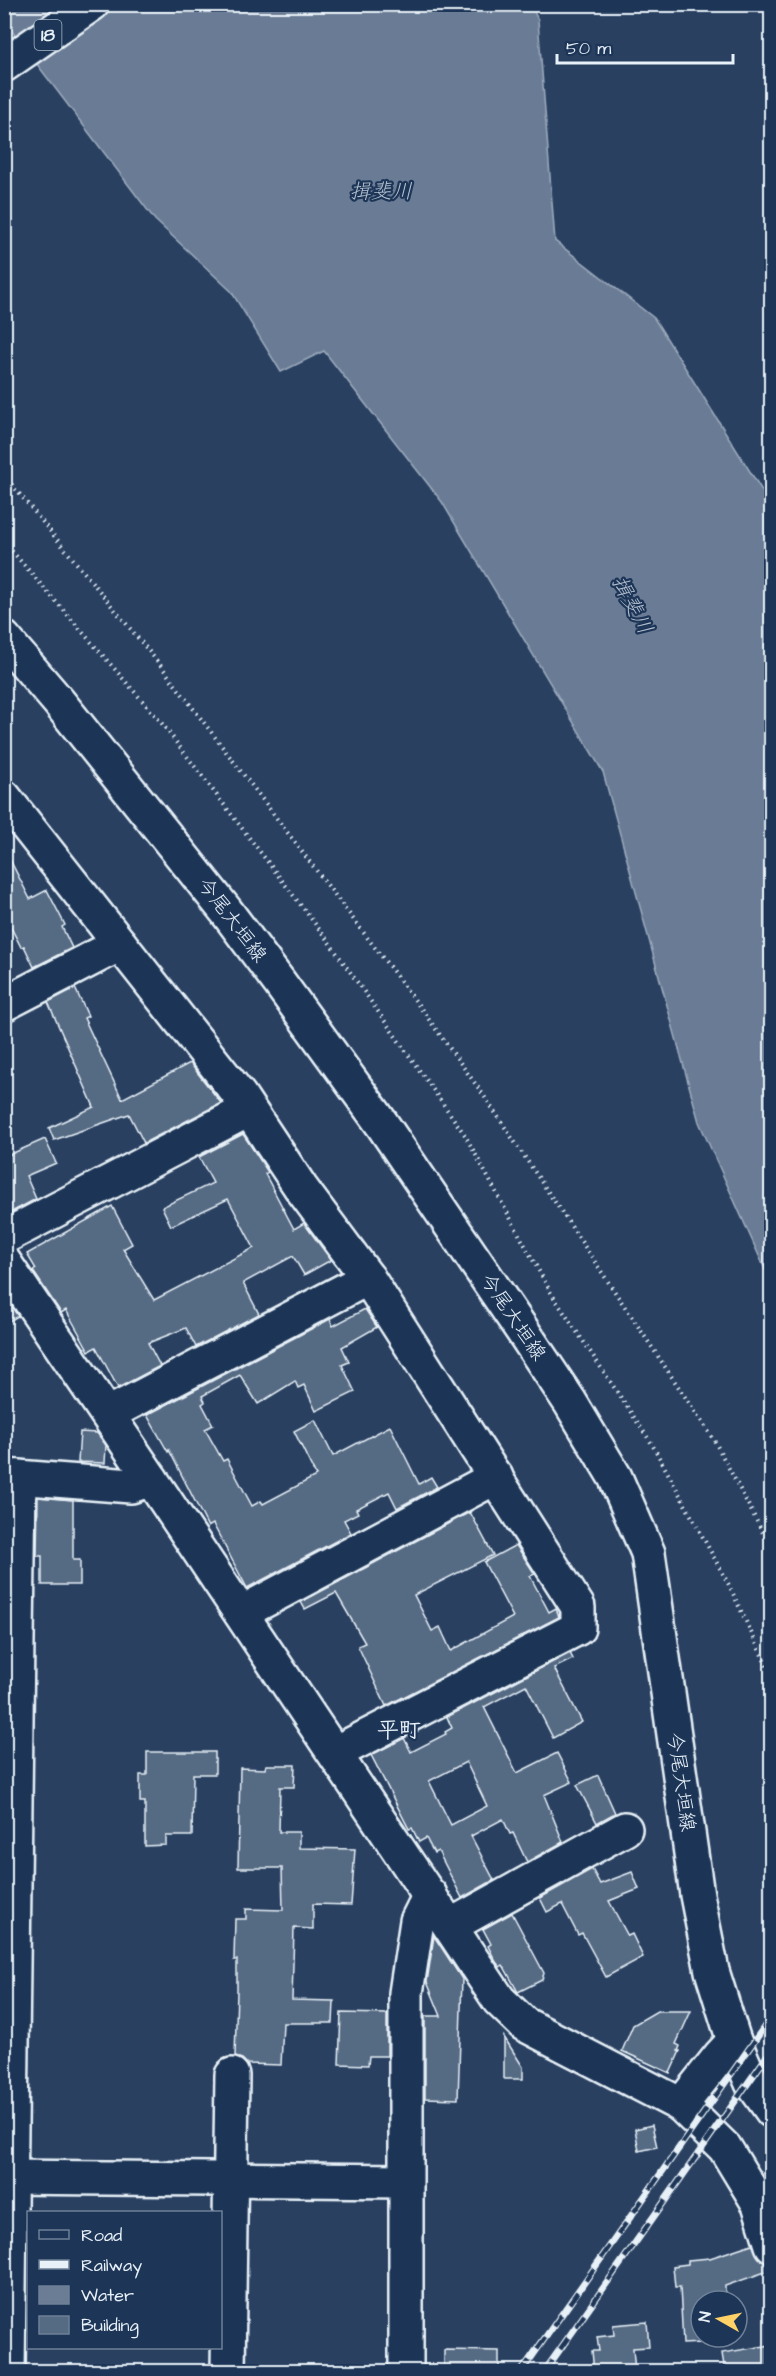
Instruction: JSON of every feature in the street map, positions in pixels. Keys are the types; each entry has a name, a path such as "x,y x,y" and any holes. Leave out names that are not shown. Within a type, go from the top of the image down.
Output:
{"street":[{"name":"18","path":"4,65 92,4"},
{"name":"今尾大垣線","path":"4,638 58,701 219,902 382,1124 570,1401 615,1477 648,1553 697,1895 712,1971 734,2041 752,2083 771,2111"},
{"path":"4,797 248,1110 301,1188 368,1278 578,1607 578,1628 335,1753"},
{"path":"4,1004 120,944"},
{"path":"4,1238 248,1110"},
{"path":"4,1263 152,1479 499,2000 524,2024 681,2105 726,2148 759,2204 771,2245"},
{"path":"108,1414 368,1278"},
{"path":"8,2372 12,1477 131,1486 152,1479"},
{"path":"241,1613 496,1477"},
{"path":"450,1926 625,1829"},
{"path":"406,2372 406,1993 417,1921 430,1895"},
{"path":"681,2105 734,2041"},
{"path":"228,2372 232,2075"},
{"path":"8,2177 405,2181"}],"path":[{"path":"4,475 161,666 417,1003 482,1093 714,1440 771,1550"},
{"path":"4,542 160,721 329,942 465,1135 551,1293 652,1444 729,1585 771,1677"}],"water":[{"name":"揖斐川","path":"5,4 531,5 538,20 555,241 654,318 771,505 771,1280 699,1122 603,772 442,502 324,351 281,372 231,291 155,220 5,22"}],"building":[{"path":"4,848 30,899 47,890 65,925 62,927 72,948 34,967 4,914"},
{"path":"75,988 88,1016 84,1018 122,1099 190,1063 221,1103 144,1143 129,1114 54,1140 49,1128 94,1107 48,1002"},
{"path":"243,1134 268,1172 265,1174 294,1229 304,1223 331,1260 304,1275 293,1256 243,1283 259,1314 196,1347 186,1328 148,1343 160,1366 118,1388 96,1347 89,1351 66,1310 61,1313 33,1271 36,1269 27,1254 112,1206 132,1244 123,1249 154,1300 254,1248 228,1199 171,1226 162,1207 213,1183 199,1157"},
{"path":"45,1139 56,1163 26,1176 36,1199 4,1216 4,1157"},
{"path":"4,1296 18,1316 4,1324"},
{"path":"365,1309 377,1327 342,1347 349,1362 342,1365 355,1392 316,1411 304,1385 298,1388 295,1381 258,1404 240,1375 202,1396 205,1402 202,1404 213,1425 205,1429 223,1461 227,1459 252,1506 261,1501 263,1504 316,1476 294,1431 315,1420 333,1456 390,1426 419,1484 431,1477 437,1487 397,1508 389,1492 356,1509 358,1513 344,1520 351,1533 247,1588 213,1524 208,1527 169,1450 168,1452 147,1415 330,1319 333,1326"},
{"path":"80,1432 97,1433 106,1445 105,1463 78,1462"},
{"path":"38,1497 73,1500 73,1560 80,1560 80,1585 42,1585 42,1556 37,1556"},
{"path":"470,1512 493,1555 414,1595 432,1631 440,1627 451,1651 513,1617 484,1562 516,1545 535,1574 530,1576 549,1612 556,1608 559,1617 386,1706 358,1646 365,1643 336,1593 305,1609 301,1602"},
{"path":"570,1653 573,1659 554,1668 582,1722 553,1738 526,1685 484,1707 517,1773 557,1753 572,1782 544,1795 563,1842 527,1862 513,1833 510,1834 503,1819 471,1836 494,1880 462,1898 438,1851 434,1853 426,1838 419,1842 412,1828 409,1829 371,1755 404,1738 411,1752 446,1734 445,1732 452,1728 447,1717","holes":["466,1762 487,1806 451,1825 429,1781"]},
{"path":"147,1752 215,1752 215,1774 193,1774 192,1836 166,1836 166,1845 145,1846 145,1802 140,1802 140,1775 147,1775"},
{"path":"266,1765 295,1765 294,1787 280,1787 279,1832 299,1832 299,1848 355,1849 351,1905 313,1904 313,1929 294,1928 292,2000 334,2001 333,2023 283,2023 281,2065 247,2064 235,2057 237,1960 234,1960 235,1919 246,1919 246,1909 283,1910 282,1868 238,1868 240,1768 265,1769"},
{"path":"598,1775 615,1813 597,1823 577,1785"},
{"path":"592,1869 600,1884 632,1872 639,1889 609,1901 628,1936 632,1934 643,1957 606,1977 582,1933 578,1935 562,1904 547,1912 540,1898"},
{"path":"512,1913 544,1973 542,1980 518,1992 503,1965 500,1967 496,1962 488,1946 491,1944 483,1929"},
{"path":"434,1936 462,1979 458,2099 425,2098 425,2016 441,2016 427,1982"},
{"path":"657,2011 691,2011 676,2044 680,2046 678,2051 680,2051 670,2073 622,2051 633,2025"},
{"path":"341,2013 387,2014 387,2056 369,2056 368,2065 339,2064"},
{"path":"504,2037 523,2067 523,2079 504,2079"},
{"path":"652,2125 657,2147 639,2151 635,2129"},
{"path":"752,2244 759,2258 768,2263 766,2264 768,2271 725,2286 725,2289 689,2289 689,2344 683,2344 680,2287 675,2287 673,2266 688,2264 688,2260 710,2258"},
{"path":"647,2322 649,2347 633,2348 635,2372 594,2372 592,2351 599,2351 597,2337 614,2335 613,2325"},
{"path":"771,2345 771,2367 743,2372 725,2372 722,2353"},
{"path":"444,2350 499,2351 499,2372 444,2372"}],"railway":[{"path":"521,2372 772,2016"},
{"path":"544,2372 772,2049"}],"district":[{"name":"平町","path":"399,1730"}]}
